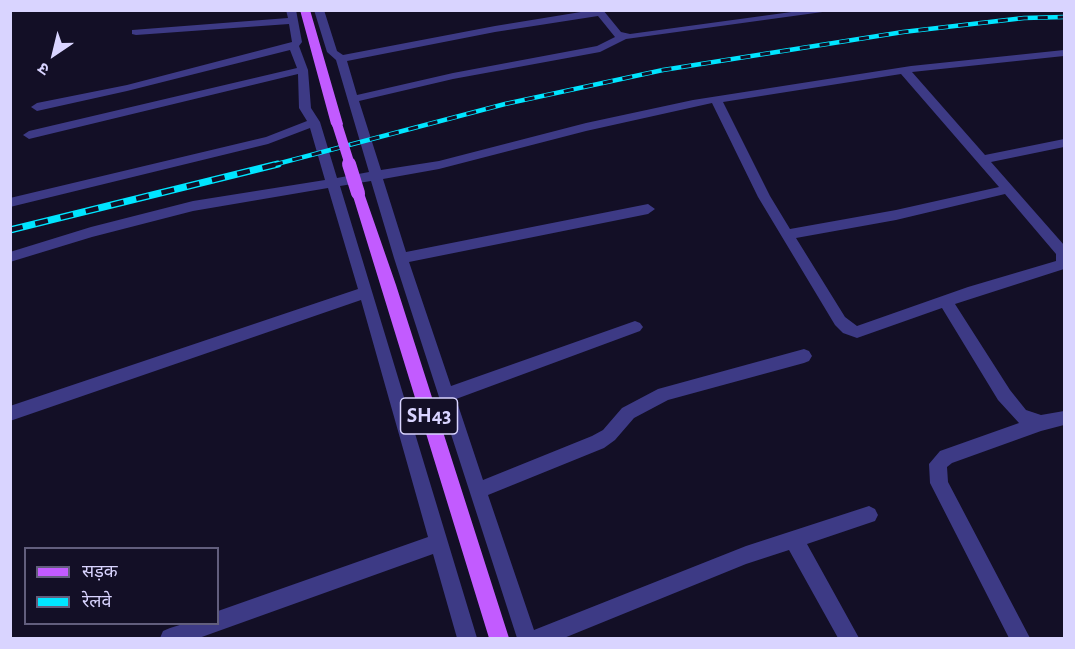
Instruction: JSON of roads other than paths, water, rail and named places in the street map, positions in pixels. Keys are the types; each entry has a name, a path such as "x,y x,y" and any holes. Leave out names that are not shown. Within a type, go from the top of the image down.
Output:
{"main road":[{"name":"SH43","path":"305,10 358,193 389,285 499,639"}],"street":[{"path":"319,10 332,52 341,59 401,258 527,639"},
{"path":"354,99 453,76 600,49 622,37 718,21 832,10"},
{"path":"341,59 495,29 599,12 612,30 622,37"},
{"path":"37,107 127,88 294,46 297,42 292,16 136,32"},
{"path":"294,46 303,70 308,125 332,183 366,292 467,639"},
{"path":"10,257 91,232 194,206 439,165 586,127 716,100 904,70 1065,53"},
{"path":"28,135 303,70"},
{"path":"716,100 764,197 840,321 848,329 857,332 1063,259 1007,189 904,70"},
{"path":"10,203 268,140 308,125"},
{"path":"982,160 1065,143"},
{"path":"788,234 896,215 1007,189"},
{"path":"401,258 648,209"},
{"path":"10,414 366,292"},
{"path":"945,301 1011,405 1029,421 1041,423"},
{"path":"446,395 635,327"},
{"path":"479,490 598,442 609,435 628,413 664,394 804,356"},
{"path":"1020,639 939,483 938,464 946,457 1041,423 1065,418"},
{"path":"540,639 651,592 869,515"},
{"path":"794,540 849,639"},
{"path":"219,621 440,542"},
{"path":"170,639 209,625"}],"railway":[{"path":"273,165 505,104 663,70 903,32 1024,18 1064,17"},
{"path":"10,230 278,164"}]}
